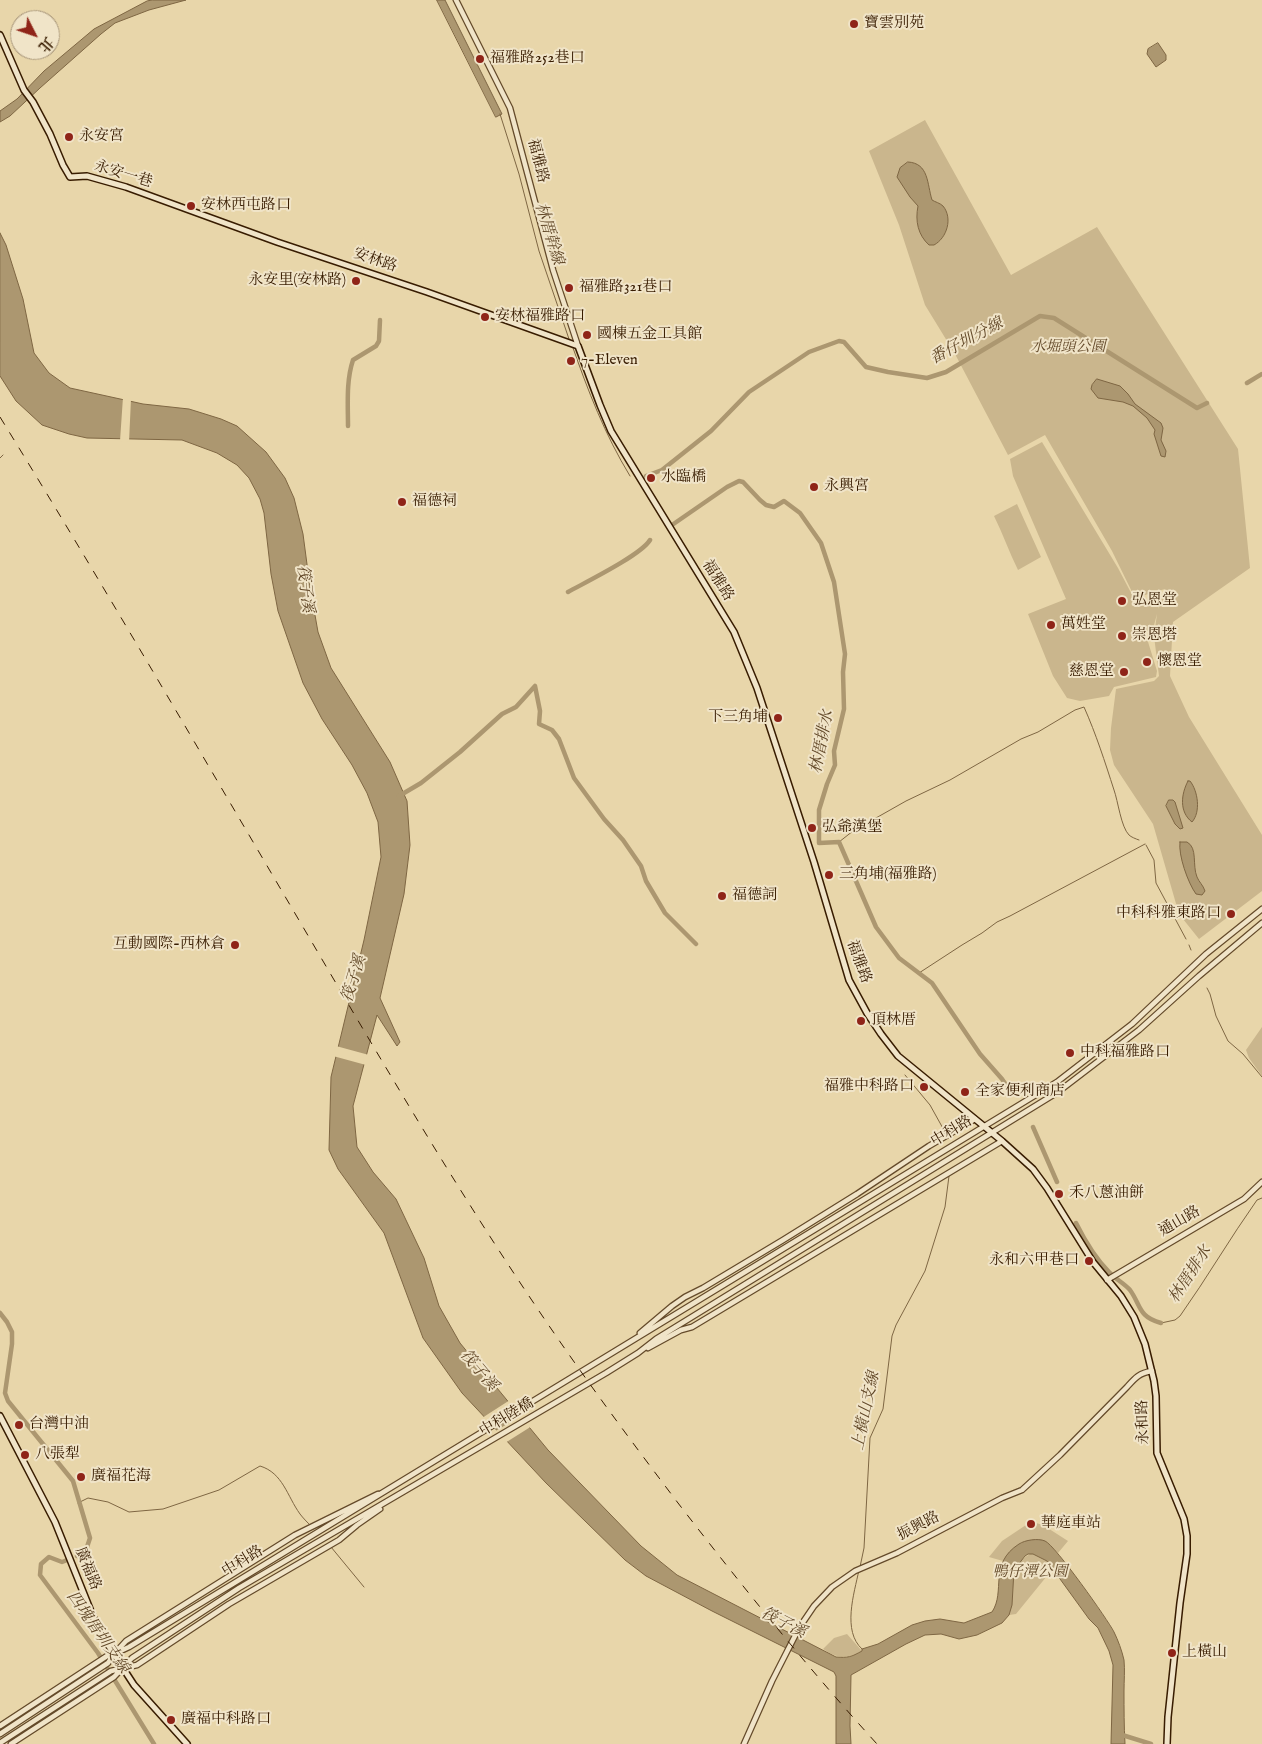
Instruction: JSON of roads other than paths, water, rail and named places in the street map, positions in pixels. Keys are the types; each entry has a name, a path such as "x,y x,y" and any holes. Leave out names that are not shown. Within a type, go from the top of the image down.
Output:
{"main road":[{"name":"永安一巷","path":"0,35 24,90 33,102 50,134 63,166 70,177 86,176 106,181 163,201"},
{"name":"安林路","path":"163,201 277,242 427,292 576,346"},
{"name":"福雅路","path":"576,346 611,431 734,632 757,688 814,862 849,980 859,999 898,1056 1002,1141"},
{"name":"永和路","path":"1002,1141 1032,1169 1047,1188 1088,1255 1121,1296 1134,1317 1145,1344 1156,1396 1157,1453 1184,1519 1187,1536 1187,1554 1180,1603 1167,1744"},
{"name":"廣福路","path":"0,1416 54,1522 96,1624 134,1685 186,1744"}],"street":[{"name":"福雅路","path":"456,0 510,108 553,270 576,346"},
{"name":"中科路","path":"629,1342 1057,1082 1132,1024 1206,954 1262,909"},
{"name":"中科路","path":"638,1353 656,1339 1058,1092 1139,1030 1262,923"},
{"name":"中科路","path":"629,1342 672,1306 857,1194 929,1146 975,1119"},
{"path":"638,1353 681,1330 692,1328 1002,1141"},
{"name":"通山路","path":"1108,1280 1244,1199 1262,1182"},
{"name":"中科陸橋","path":"386,1491 629,1342"},
{"name":"中科陸橋","path":"388,1502 638,1353"},
{"name":"振興路","path":"744,1744 772,1681 799,1628 814,1606 832,1586 855,1571 897,1553 1002,1498 1022,1490 1060,1455 1136,1376 1152,1371"},
{"name":"中科路","path":"0,1726 107,1656 128,1647 386,1491"},
{"name":"中科路","path":"0,1734 108,1663 126,1641 295,1535 370,1497 386,1491"},
{"name":"中科路","path":"11,1744 114,1677 132,1658 212,1606 388,1502"},
{"name":"中科路","path":"0,1743 111,1671 137,1665 230,1604 339,1540 388,1502"}],"water":[{"path":"186,0 149,10 115,23 10,116 0,122 0,111 17,99 44,71 57,60 60,60 60,58 94,29 147,1"},
{"path":"437,0 445,0 502,114 496,117"},
{"path":"1158,43 1166,55 1166,60 1156,67 1147,54 1148,49"},
{"path":"908,162 915,163 924,170 932,200 943,206 948,216 945,233 939,242 934,245 929,245 922,237 917,222 918,206 897,177 900,168"},
{"name":"筏子溪","path":"0,233 6,245 23,299 34,353 49,373 70,388 143,404 189,409 237,426 266,452 285,478 294,498 303,534 318,632 331,668 390,762 407,801 410,845 404,894 380,998 400,1042 397,1046 377,1015 353,1106 357,1147 373,1172 396,1199 424,1258 439,1306 460,1343 548,1450 641,1546 677,1575 836,1657 852,1656 862,1651 862,1649 878,1644 912,1625 925,1621 940,1619 964,1623 992,1612 996,1604 999,1578 1004,1560 1010,1552 1025,1541 1045,1541 1059,1555 1081,1584 1110,1625 1118,1642 1124,1664 1125,1744 1111,1744 1113,1665 1109,1651 1098,1628 1089,1619 1047,1561 1033,1554 1028,1554 1014,1570 1012,1605 1009,1615 1002,1623 977,1635 959,1639 941,1634 925,1635 851,1675 851,1744 836,1744 836,1676 834,1672 646,1576 625,1560 546,1483 462,1393 423,1338 384,1233 338,1169 329,1150 331,1077 364,940 381,857 378,822 367,793 352,765 322,719 303,683 278,611 271,574 264,513 260,499 249,478 237,465 217,453 182,440 87,438 69,434 42,425 16,401 0,376"},
{"path":"1097,379 1120,386 1135,404 1161,423 1163,428 1161,440 1166,451 1165,457 1161,456 1154,434 1155,430 1147,418 1133,406 1123,402 1098,398 1091,389"},
{"path":"1188,781 1193,785 1197,796 1197,813 1192,822 1185,813 1182,803"},
{"path":"1169,800 1175,802 1183,828 1180,829 1175,824 1166,806"},
{"path":"1180,842 1187,842 1192,848 1198,879 1205,891 1202,895 1196,894 1187,876 1182,861"}],"waterway":[{"name":"林厝幹線","path":"500,114 519,174 539,251 570,342"},
{"name":"番仔圳分線","path":"646,476 662,470 711,431 749,392 809,352 839,341 844,342 866,367 927,378 946,372 1040,316 1054,318 1197,408 1207,403"},
{"path":"348,426 348,385 353,360 376,346 379,341 380,320"},
{"name":"林厝幹線","path":"572,345 598,412 630,476"},
{"name":"番仔圳分線","path":"1247,383 1262,374"},
{"path":"0,458 3,455"},
{"name":"林厝排水","path":"672,525 727,487 739,481 743,482 766,505 774,507 784,501 800,513 821,543 834,582 845,654 843,672 844,709 834,751 835,765 819,810 819,843 839,842 876,927 899,958 932,983 980,1054 1011,1092"},
{"path":"568,592 625,560 645,546 650,540"},
{"path":"399,796 421,783 460,752 502,714 516,707 535,686 540,711 539,724 552,730 559,739 574,778 641,866 646,881 665,913 696,944"},
{"path":"839,842 853,831 906,801 950,780 1021,739 1084,707 1104,759 1126,831 1129,835 1139,840"},
{"path":"919,973 997,922 1145,844"},
{"path":"1146,845 1154,860 1156,883 1186,939"},
{"path":"1189,945 1191,950"},
{"path":"1207,988 1216,1016 1228,1041 1243,1054 1262,1077"},
{"name":"上橫山支線","path":"905,1075 930,1105 945,1132"},
{"name":"林厝排水","path":"1033,1127 1057,1182"},
{"name":"上橫山支線","path":"860,1567 864,1548 870,1438 883,1409 892,1336 925,1271 945,1207 949,1176"},
{"name":"林厝排水","path":"1161,1323 1175,1320 1180,1316 1257,1200 1262,1198"},
{"name":"林厝排水","path":"1076,1223 1104,1267 1130,1290 1144,1314 1161,1323"},
{"name":"四塊厝圳支線","path":"0,1313 12,1332 5,1393 8,1401 73,1481 90,1538 85,1553 77,1556"},
{"path":"78,1503 88,1498 108,1502 129,1512 163,1509 219,1490 260,1466 274,1474 284,1486 295,1507 311,1526"},
{"path":"331,1547 364,1587"},
{"name":"四塊厝圳支線","path":"70,1559 62,1562 49,1557 41,1564 40,1575 98,1653 154,1744"},
{"name":"上橫山支線","path":"859,1570 852,1601 851,1622 852,1632 862,1649"},
{"path":"1119,1734 1151,1744"}],"railway":[{"path":"0,417 387,1069 444,1163 550,1328 622,1429 726,1565 825,1686 877,1744"}],"place":[{"name":"寶雲別苑","path":"854,24"},
{"name":"福雅路252巷口","path":"480,59"},
{"name":"永安宮","path":"69,137"},
{"name":"安林西屯路口","path":"191,206"},
{"name":"永安里(安林路)","path":"356,281"},
{"name":"福雅路321巷口","path":"569,288"},
{"name":"安林福雅路口","path":"485,317"},
{"name":"國棟五金工具館","path":"587,335"},
{"name":"7-Eleven","path":"571,361"},
{"name":"水臨橋","path":"651,478"},
{"name":"永興宮","path":"814,487"},
{"name":"福德祠","path":"402,502"},
{"name":"弘恩堂","path":"1122,601"},
{"name":"萬姓堂","path":"1051,625"},
{"name":"崇恩塔","path":"1122,636"},
{"name":"懷恩堂","path":"1147,662"},
{"name":"慈恩堂","path":"1124,672"},
{"name":"下三角埔","path":"778,718"},
{"name":"弘爺漢堡","path":"812,828"},
{"name":"三角埔(福雅路)","path":"829,875"},
{"name":"福德詞","path":"722,896"},
{"name":"中科科雅東路口","path":"1231,914"},
{"name":"互動國際-西林倉","path":"235,945"},
{"name":"頂林厝","path":"861,1021"},
{"name":"中科福雅路口","path":"1070,1053"},
{"name":"福雅中科路口","path":"924,1087"},
{"name":"全家便利商店","path":"965,1092"},
{"name":"禾八蔥油餅","path":"1059,1194"},
{"name":"永和六甲巷口","path":"1089,1261"},
{"name":"台灣中油","path":"19,1425"},
{"name":"八張犁","path":"25,1455"},
{"name":"廣福花海","path":"81,1477"},
{"name":"華庭車站","path":"1031,1524"},
{"name":"上橫山","path":"1172,1653"},
{"name":"廣福中科路口","path":"171,1720"}],"park label":[{"name":"水堀頭公園","path":"1068,348"},
{"name":"鴨仔潭公園","path":"1030,1573"}]}
